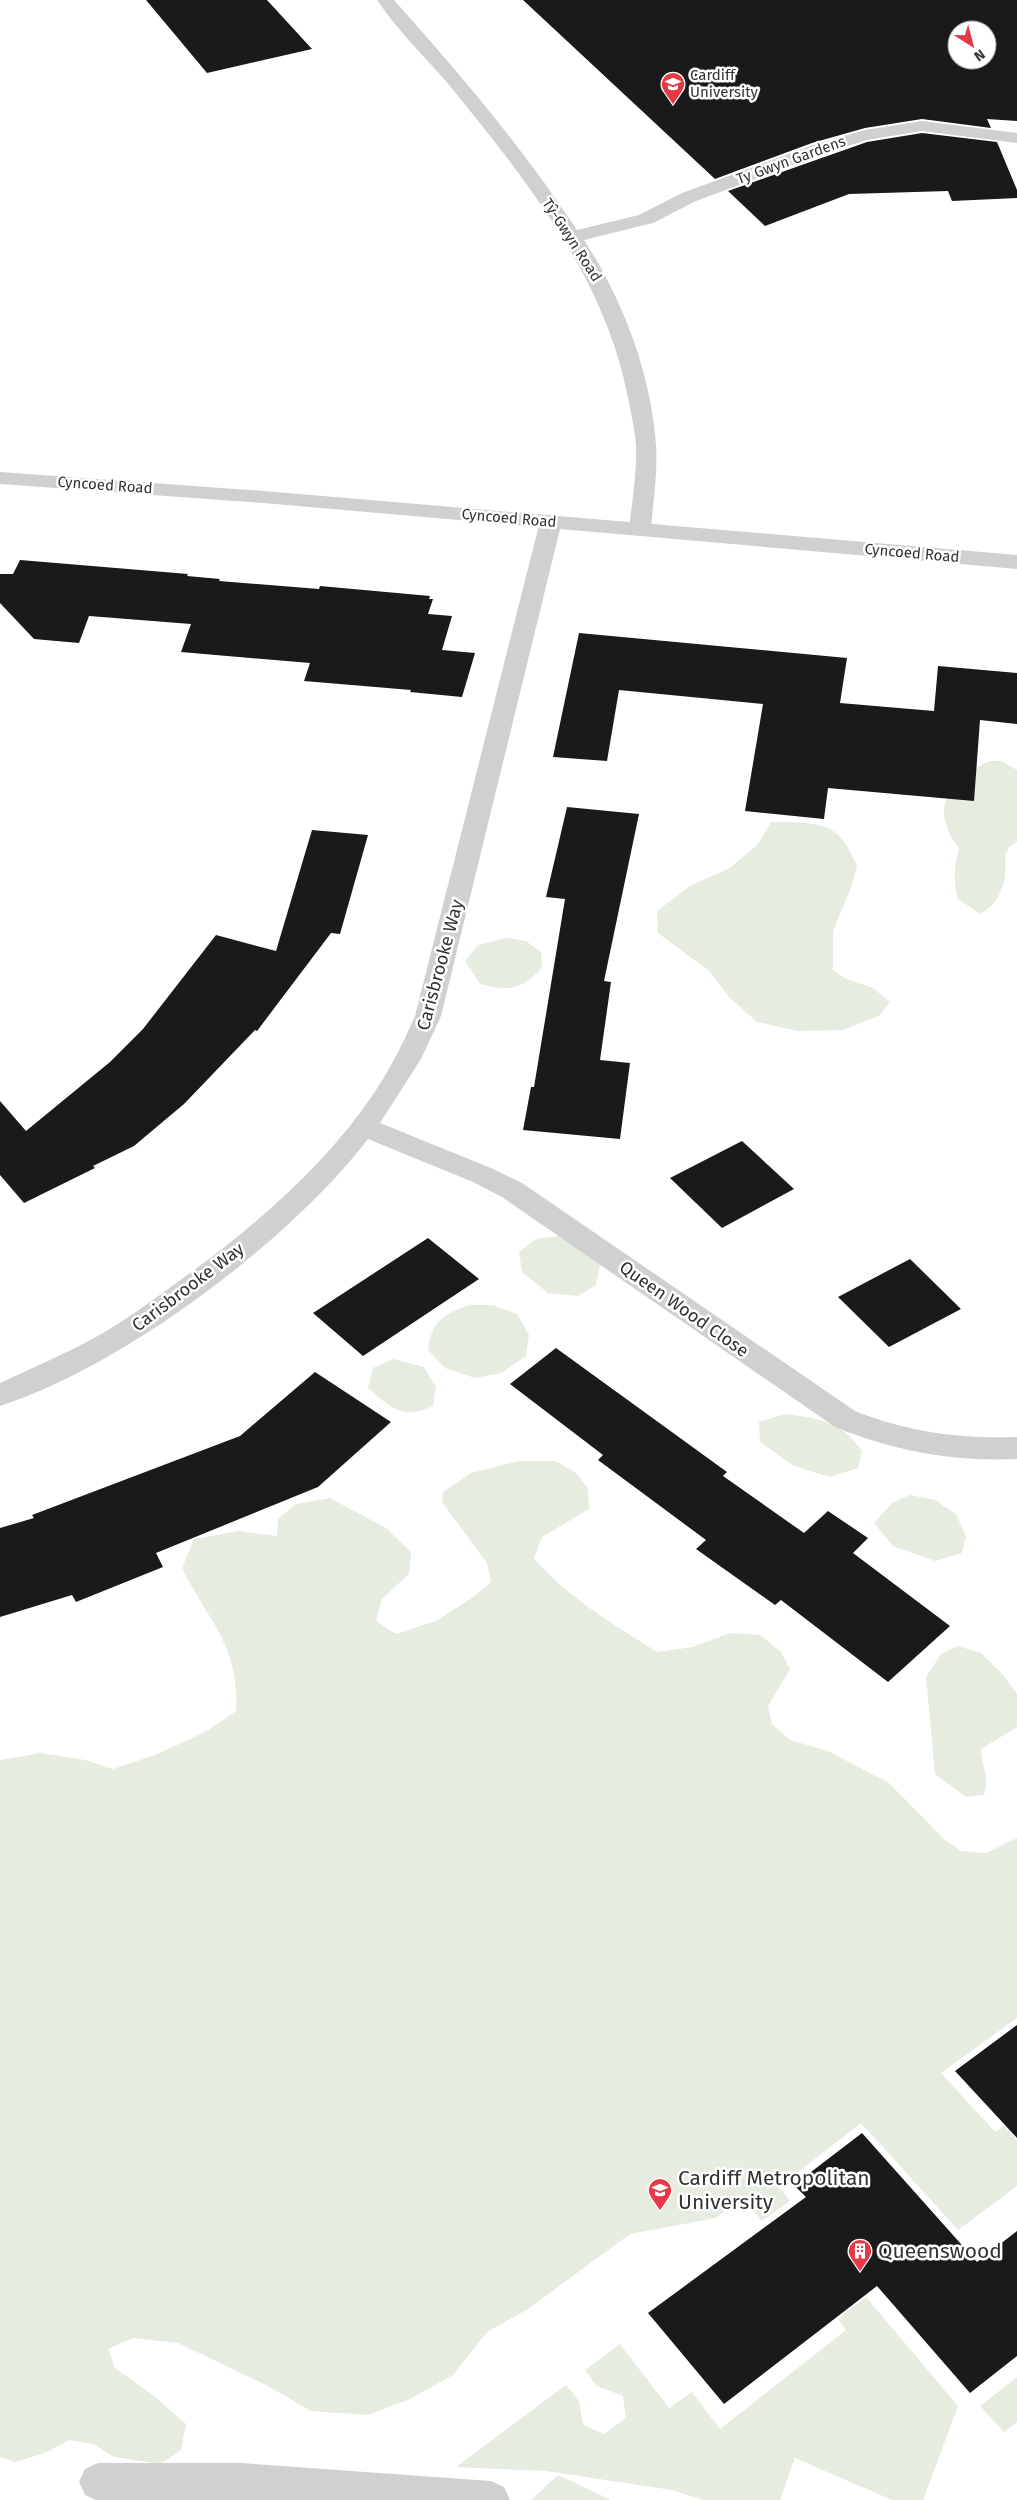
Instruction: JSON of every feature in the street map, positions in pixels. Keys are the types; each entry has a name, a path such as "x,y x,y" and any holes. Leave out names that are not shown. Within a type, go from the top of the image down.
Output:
{"street":[{"name":"Tŷ-Gwyn Road","path":"385,0 467,92 573,237 601,283 616,317 636,384 646,449 640,529"},
{"name":"Ty Gwyn Gardens","path":"573,237 625,226 646,219 689,197 819,149 865,135 922,126 1017,138"},
{"name":"Cyncoed Road","path":"0,478 106,484 1017,562"},
{"name":"Carisbrooke Way","path":"0,1395 45,1375 119,1337 188,1290 266,1227 316,1180 363,1127 394,1085 417,1047 428,1016 551,521"},
{"name":"Queen Wood Close","path":"363,1127 512,1190 845,1419 882,1434 930,1445 982,1450 1017,1448"},
{"path":"98,2482 242,2482 491,2500"}],"shaded area":[{"path":"990,761 1001,761 1017,770 1017,842 1010,846 1005,854 1004,880 999,896 988,909 980,914 958,899 955,873 959,848 948,830 944,809 949,795 961,780 976,768"},
{"path":"771,822 805,823 822,826 836,833 848,848 857,866 851,888 833,931 833,970 844,978 873,988 890,1002 879,1016 843,1030 798,1031 757,1022 730,998 709,971 658,933 657,911 690,886 730,868 758,844"},
{"path":"506,938 526,941 541,952 542,968 527,981 514,987 499,988 480,984 465,961 478,945"},
{"path":"559,1236 586,1250 600,1265 596,1285 578,1296 548,1293 522,1272 519,1252 536,1239"},
{"path":"469,1305 493,1305 517,1314 529,1335 526,1356 501,1373 475,1378 445,1368 428,1350 432,1332 440,1320 452,1312"},
{"path":"393,1359 424,1367 436,1387 433,1406 413,1412 405,1412 390,1406 368,1388 373,1368"},
{"path":"786,1414 829,1423 846,1433 862,1451 858,1468 830,1477 794,1466 760,1442 759,1422"},
{"path":"519,1461 555,1461 575,1472 588,1488 589,1509 542,1537 534,1558 576,1597 607,1620 657,1652 693,1647 730,1633 760,1635 781,1652 790,1669 768,1706 772,1724 790,1740 828,1751 889,1783 945,1840 961,1851 986,1853 1017,1838 1017,2018 941,2073 995,2132 1004,2126 1017,2140 1017,2186 958,2230 861,2123 779,2187 790,2201 762,2221 742,2198 716,2218 630,2234 528,2309 487,2332 453,2375 410,2399 368,2415 311,2411 266,2385 178,2343 133,2338 108,2349 115,2368 154,2396 186,2424 181,2450 160,2464 114,2457 93,2444 69,2440 47,2452 15,2462 0,2457 0,1760 40,1753 85,1760 113,1769 155,1755 207,1731 236,1711 236,1688 228,1651 212,1619 182,1568 194,1539 239,1531 277,1536 278,1519 296,1504 330,1498 386,1528 411,1552 409,1574 382,1599 376,1621 396,1634 436,1621 473,1597 491,1582 487,1563 442,1502 443,1492 471,1473"},
{"path":"910,1495 935,1500 956,1514 966,1536 962,1553 935,1561 893,1546 874,1523 892,1503"},
{"path":"958,1646 981,1653 1004,1676 1017,1694 1017,1727 981,1749 986,1777 984,1795 966,1797 935,1774 926,1677 941,1654"},
{"path":"866,2297 958,2406 923,2500 892,2500 795,2458 780,2500 703,2500 672,2490 546,2471 456,2467 566,2385 579,2401 583,2425 604,2434 626,2418 623,2396 597,2386 585,2370 620,2344 669,2408 692,2392 720,2429 846,2330 838,2319"},
{"path":"1017,2377 1017,2422 1004,2432 980,2406"},
{"path":"558,2475 611,2500 531,2500"}],"building":[{"path":"146,0 267,0 312,49 207,73"},
{"name":"Cardiff University","path":"523,0 1017,0 1017,121 987,119 991,128 922,119 865,128 812,143 715,179"},
{"path":"922,133 997,142 1017,190 1017,198 952,201 948,191 849,194 765,226 728,191 867,142"},
{"path":"20,560 188,574 187,576 220,579 219,581 319,589 320,586 430,596 429,599 433,599 428,614 452,616 442,650 475,653 462,697 410,692 411,690 304,681 310,663 181,652 191,624 89,616 79,643 34,639 0,603 0,574 13,574"},
{"path":"579,633 847,658 840,703 934,711 938,666 1017,673 1017,724 980,720 974,801 828,788 824,819 745,811 763,704 619,690 607,761 553,757"},
{"path":"567,807 639,814 604,981 611,982 600,1060 630,1063 620,1139 523,1130 531,1087 534,1087 565,899 546,897"},
{"path":"312,830 368,835 340,934 331,933 257,1031 255,1030 184,1104 134,1146 93,1166 95,1168 24,1203 0,1175 0,1101 26,1131 110,1062 143,1029 216,935 276,951"},
{"path":"742,1141 794,1189 722,1228 670,1178"},
{"path":"428,1238 479,1279 363,1356 313,1313"},
{"path":"910,1259 961,1309 889,1347 838,1297"},
{"path":"556,1348 727,1472 723,1476 804,1533 828,1511 868,1538 853,1553 950,1626 888,1682 781,1600 775,1605 696,1549 706,1540 598,1460 603,1455 510,1384"},
{"path":"315,1372 391,1422 318,1487 156,1553 163,1567 76,1602 72,1595 0,1617 0,1528 34,1518 32,1515 240,1436"},
{"path":"1017,2025 1017,2138 955,2071"},
{"name":"Queenswood","path":"862,2133 977,2262 1017,2231 1017,2356 970,2393 877,2286 724,2404 648,2313 806,2197 794,2185"}],"place":[{"name":"Cardiff University","path":"673,105"},
{"name":"Cardiff Metropolitan University","path":"660,2211"},
{"name":"Queenswood","path":"860,2272"}]}
